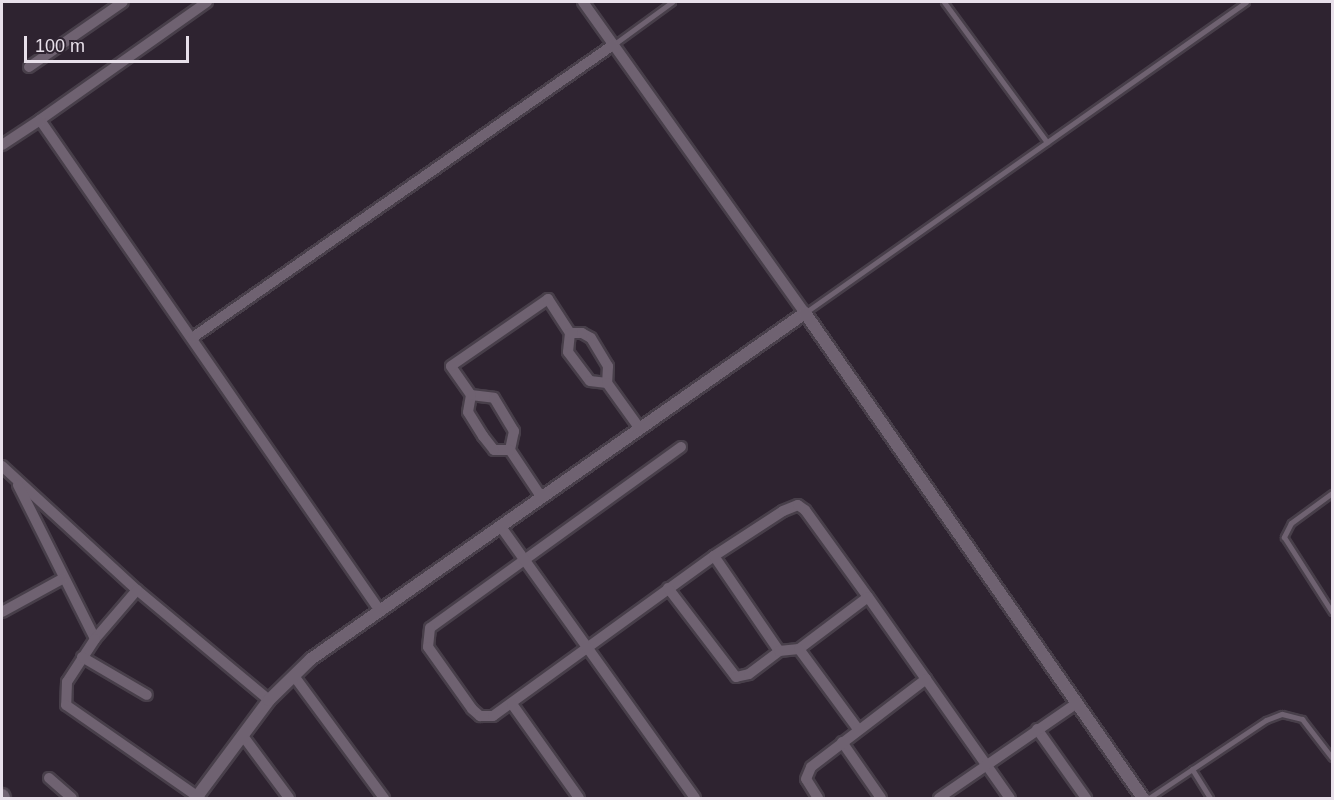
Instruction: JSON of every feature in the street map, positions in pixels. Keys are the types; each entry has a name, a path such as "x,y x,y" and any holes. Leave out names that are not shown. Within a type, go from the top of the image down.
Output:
{"street":[{"path":"29,67 123,2"},
{"path":"184,2 191,12"},
{"path":"2,145 207,2"},
{"path":"583,2 805,313 1143,798"},
{"path":"192,338 613,45"},
{"path":"40,120 378,608"},
{"path":"510,450 494,450 483,436 468,412 471,395 451,366 548,300 570,333 568,352 590,381 607,383"},
{"path":"137,590 94,639 82,657 65,687 66,705 198,798 269,700 294,676 378,608 501,527 805,313"},
{"path":"570,333 591,338 608,366 607,383 640,429"},
{"path":"471,395 494,398 514,431 510,450 542,498"},
{"path":"681,447 523,558 429,628 426,637 428,647 480,716 493,716 512,704 586,646 668,588 789,507 798,505 805,510 868,597 1010,798"},
{"path":"2,466 137,590 269,700"},
{"path":"15,479 62,579 94,639"},
{"path":"501,527 695,798"},
{"path":"714,556 778,651"},
{"path":"2,612 62,579"},
{"path":"668,588 730,674 749,674 778,651 799,649 868,597"},
{"path":"799,649 858,729"},
{"path":"82,657 147,695"},
{"path":"294,676 384,798"},
{"path":"818,798 808,785 807,772 858,729 926,679"},
{"path":"512,704 579,798"},
{"path":"939,798 1076,704"},
{"path":"1037,729 1086,798"},
{"path":"243,736 289,798"},
{"path":"842,742 881,798"},
{"path":"49,778 72,798"}],"lane":[{"path":"613,45 672,2"},
{"path":"944,2 1047,142"},
{"path":"805,313 1246,2"},
{"path":"1332,493 1290,523 1284,537 1332,612"},
{"path":"1149,798 1282,714 1302,719 1332,758"},
{"path":"1192,769 1210,798"}]}
